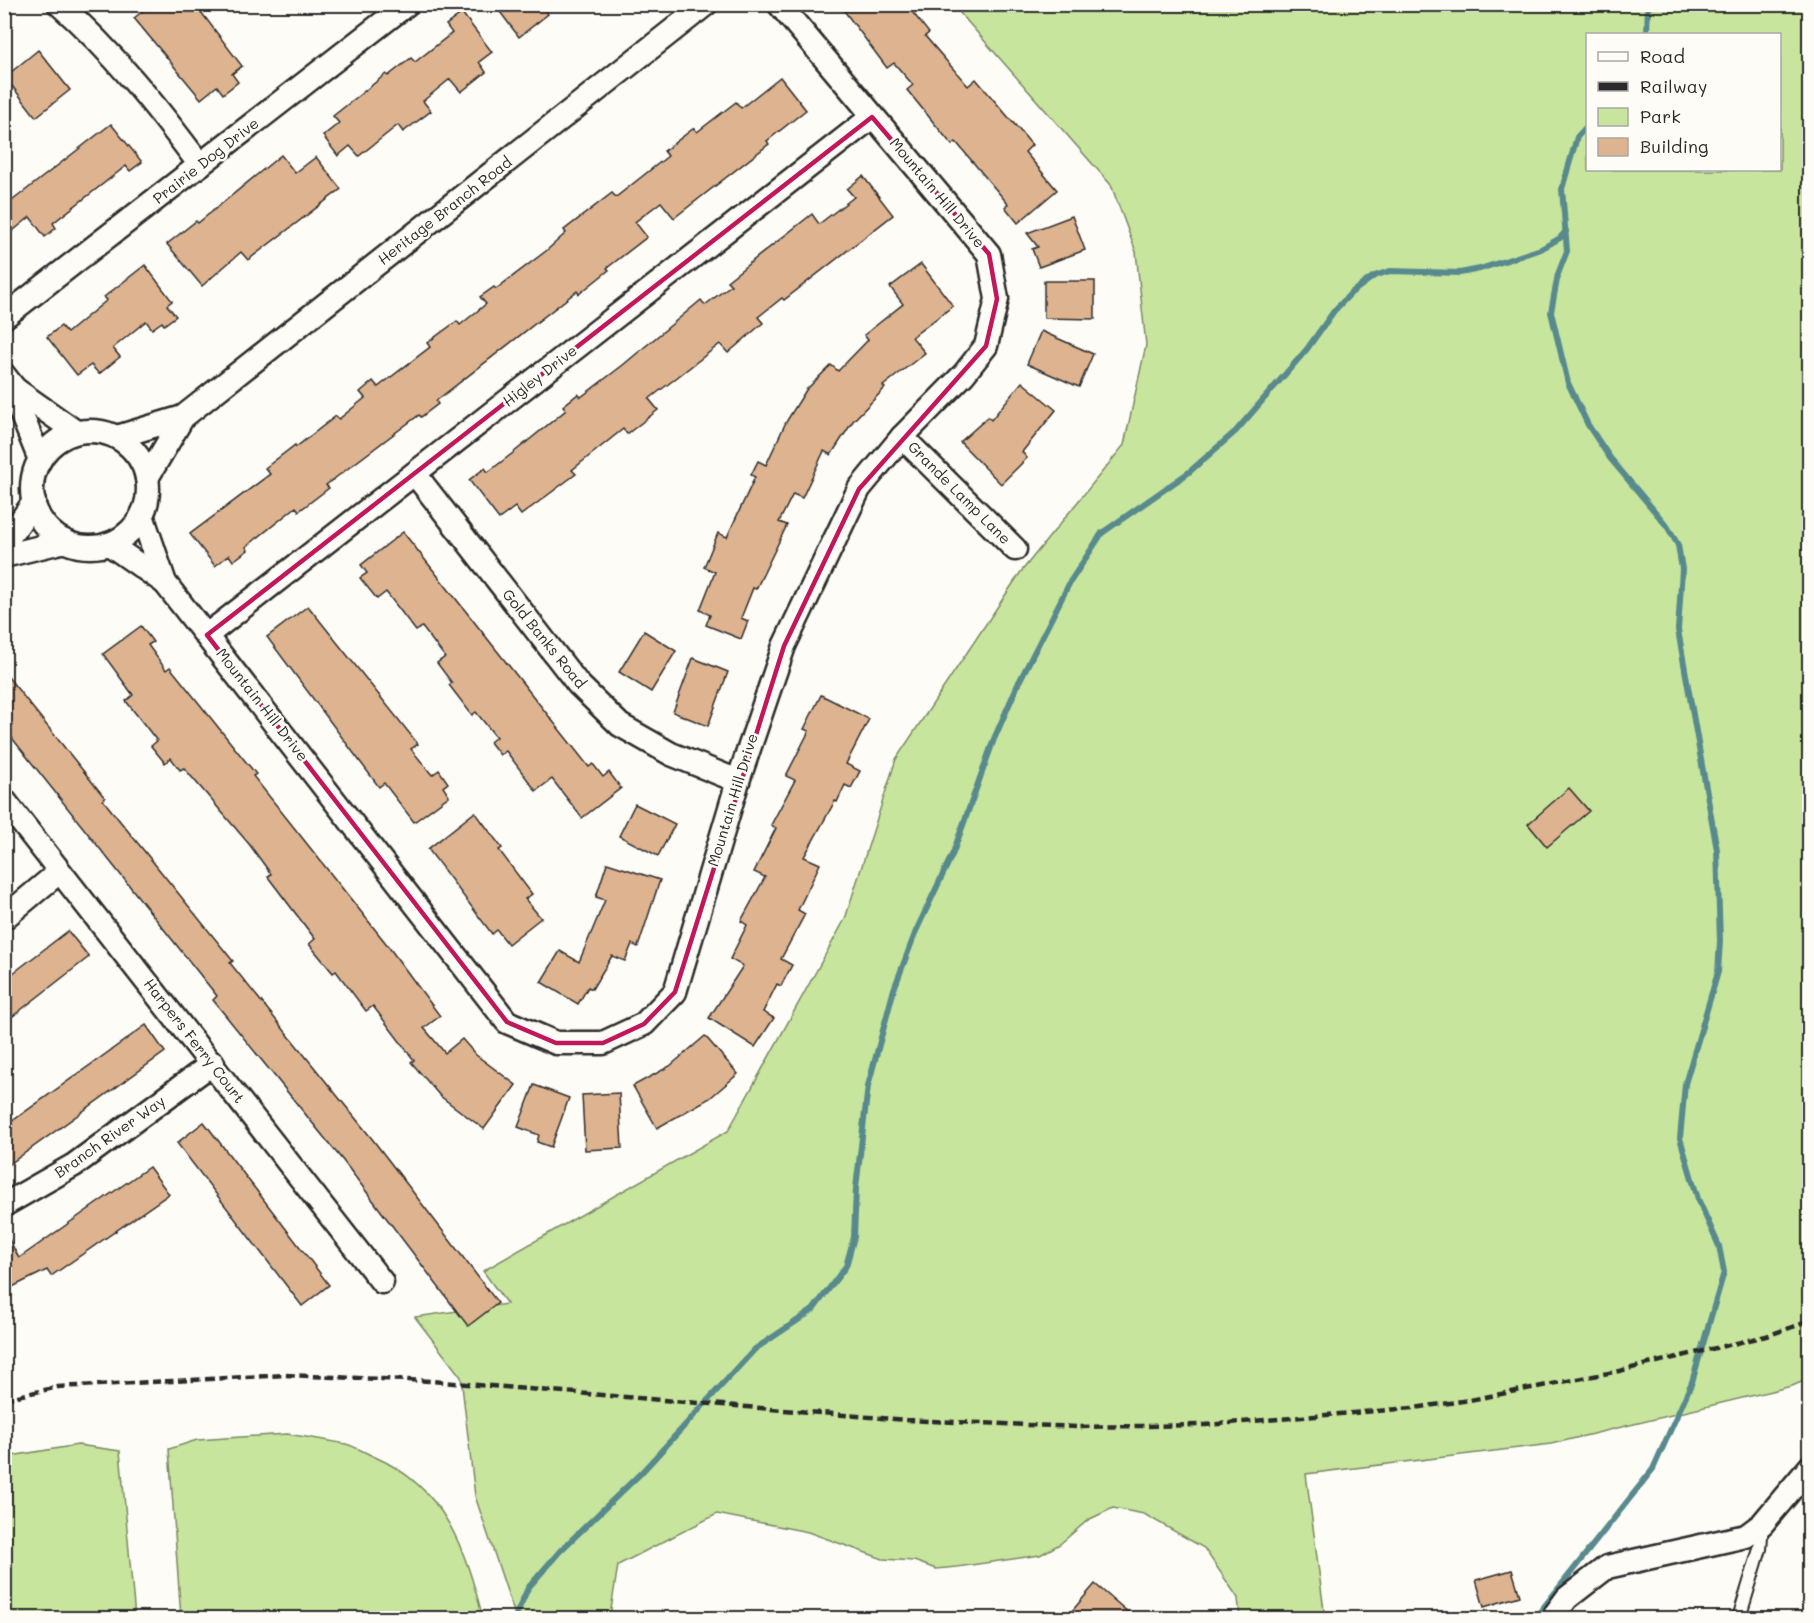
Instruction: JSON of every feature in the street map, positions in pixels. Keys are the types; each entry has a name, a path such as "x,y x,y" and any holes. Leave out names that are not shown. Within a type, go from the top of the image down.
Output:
{"street":[{"path":"58,4 94,36 147,94 200,165"},
{"name":"Prairie Dog Drive","path":"4,317 407,4"},
{"name":"Heritage Branch Road","path":"147,478 183,417 706,4"},
{"name":"Mountain Hill Drive","path":"110,544 165,583 507,1022 556,1043 603,1043 644,1024 675,992 738,781 784,646 817,573 859,489 902,437 964,374 986,345 997,299 989,254 779,4"},
{"name":"Higley Drive","path":"207,635 872,117"},
{"path":"10,382 76,432"},
{"path":"10,382 40,460"},
{"name":"Heritage Branch Road","path":"117,437 183,417"},
{"path":"90,430 117,437 131,448 142,462 147,478 148,497 142,515 123,538 110,544 87,547 65,541 51,532 40,518 34,502 33,480 40,460 62,438 76,432 90,430"},
{"name":"Grande Lamp Lane","path":"902,437 1015,549"},
{"name":"Gold Banks Road","path":"415,474 578,684 620,724 671,754 738,781"},
{"path":"4,544 34,502"},
{"name":"Mountain Hill Drive","path":"142,515 165,583"},
{"path":"4,556 65,541"},
{"name":"Harpers Ferry Court","path":"4,800 213,1063 382,1282"},
{"path":"4,918 59,872"},
{"name":"Branch River Way","path":"4,1205 74,1165 213,1063"},
{"path":"1555,1618 1567,1598 1607,1567 1746,1536 1762,1524 1809,1467"}],"lane":[{"path":"1739,1618 1760,1549 1762,1524"}],"highlighted area":[{"path":"872,117 989,254 997,299 986,346 859,489 784,646 675,992 644,1024 603,1043 556,1043 507,1022 207,635"}],"green space":[{"path":"953,5 1809,5 1809,1379 1792,1386 1551,1444 1306,1474 1325,1618 1240,1618 1238,1598 1204,1548 1144,1514 1113,1508 1088,1520 1060,1544 1040,1555 936,1569 914,1561 883,1559 808,1532 717,1514 618,1565 610,1616 607,1618 516,1618 475,1496 461,1377 415,1317 507,1304 483,1271 728,1131 845,919 896,759 1020,573 1124,445 1146,345 1136,252 1111,185"},
{"path":"287,1434 350,1445 399,1470 419,1486 436,1504 460,1545 483,1618 181,1618 169,1449 197,1440"},
{"path":"78,1445 120,1451 135,1618 5,1618 5,1457"}],"building":[{"path":"152,4 195,4 242,66 232,74 238,82 223,94 217,86 201,99 134,18"},
{"path":"494,4 541,4 548,14 519,37"},
{"path":"839,4 906,4 929,33 925,36 968,86 976,79 1032,145 1025,152 1057,190 1018,223 1005,207 1008,204 956,142 952,145 907,90 913,85 894,63 887,68"},
{"path":"462,13 492,52 479,62 486,72 461,92 450,79 423,101 431,111 403,132 398,125 359,156 350,146 338,156 323,136 339,123 333,116 386,74 388,76 411,58 415,62 452,33 446,25"},
{"path":"38,50 70,90 36,117 5,77"},
{"path":"780,77 806,110 767,141 769,144 674,218 661,202 635,222 647,237 607,268 609,270 579,294 577,291 436,401 438,404 421,417 419,415 326,485 329,488 299,511 296,507 246,547 248,550 233,561 229,555 215,566 190,534 270,474 265,468 336,416 339,419 365,398 360,392 373,381 378,387 430,347 427,343 457,321 460,325 486,304 480,297 494,287 496,289 546,251 566,233 564,230 612,193 616,197 668,156 664,151 694,128 697,132 736,102 741,108"},
{"path":"111,124 142,162 130,171 126,166 53,223 56,228 45,237 30,217 4,238 4,207"},
{"path":"281,155 295,173 316,157 341,189 248,260 241,252 202,286 167,244 196,221 198,223"},
{"path":"863,176 893,215 784,300 782,298 758,317 763,323 728,353 720,344 649,399 658,410 627,434 623,429 572,470 576,474 521,515 515,507 499,519 469,480 485,468 488,472 513,453 566,410 563,406 578,394 581,397 623,365 701,300 705,305 731,285 727,281 812,214 819,224 854,197 847,189"},
{"path":"1072,216 1085,250 1039,267 1032,249 1038,247 1027,233"},
{"path":"921,264 953,306 912,337 925,353 883,386 885,388 853,421 831,455 824,451 802,498 793,494 779,522 787,525 756,589 753,588 741,618 748,621 741,639 706,625 710,615 700,610 715,572 704,567 718,533 727,537 755,477 751,475 758,461 766,465 786,422 806,390 831,365 838,371 868,340 864,335 903,304 890,287"},
{"path":"145,265 172,301 167,305 176,316 164,325 162,322 152,329 146,321 113,348 120,357 99,374 91,365 77,375 47,337 61,326 67,333 107,300 104,297"},
{"path":"1044,281 1095,281 1095,319 1044,318"},
{"path":"1041,331 1093,354 1079,387 1027,364"},
{"path":"1022,382 1056,410 1022,452 1027,458 1001,484 960,442 988,417 991,420"},
{"path":"403,532 589,767 593,764 603,777 609,772 621,788 582,818 552,779 536,791 506,751 500,755 490,742 496,737 476,712 472,715 449,685 452,683 437,663 445,657 422,627 416,631 386,592 377,599 360,578 367,573 361,565"},
{"path":"308,606 418,744 411,749 432,775 439,770 448,783 443,787 449,796 414,822 384,783 379,787 267,637"},
{"path":"141,626 153,642 148,645 166,670 170,667 256,774 253,776 385,942 440,1016 424,1028 445,1053 462,1039 476,1055 516,1085 484,1129 440,1096 411,1062 414,1060 373,1006 366,1011 336,971 333,973 309,944 315,939 268,877 271,874 249,844 184,768 180,770 171,758 165,763 151,746 157,741 126,701 133,695 103,654"},
{"path":"644,631 676,651 651,692 619,672"},
{"path":"693,658 728,672 708,726 673,712"},
{"path":"4,672 105,798 103,800 233,961 230,963 373,1140 498,1303 468,1326 344,1162 213,1000 217,996 4,728"},
{"path":"821,695 869,719 846,764 860,771 851,788 845,785 804,857 820,864 798,910 805,914 781,959 792,965 781,986 777,984 763,1012 774,1018 755,1047 709,1018 743,966 730,959 747,925 741,921 765,877 754,872 776,828 771,825 795,780 786,776 809,731 804,729"},
{"path":"1569,788 1589,811 1547,847 1528,824"},
{"path":"635,804 675,824 658,856 619,836"},
{"path":"475,812 502,848 499,850 532,894 525,899 541,918 508,944 497,930 492,934 428,849"},
{"path":"607,863 660,880 638,947 632,944 625,961 612,956 592,989 588,987 578,1004 541,982 560,951 579,962 605,900 596,897"},
{"path":"68,931 89,957 4,1023 4,980"},
{"path":"146,1025 165,1052 4,1168 4,1127"},
{"path":"705,1036 738,1074 710,1098 657,1128 633,1086 670,1066"},
{"path":"534,1085 569,1098 551,1147 537,1142 539,1135 518,1127"},
{"path":"619,1093 622,1148 585,1150 582,1095"},
{"path":"204,1122 329,1285 302,1306 177,1143"},
{"path":"149,1167 169,1194 51,1276 47,1270 4,1291 4,1230 19,1258"},
{"path":"1512,1570 1520,1596 1484,1607 1476,1580"},
{"path":"1095,1584 1135,1618 1066,1618"}],"waterway":[{"path":"1647,33 1648,4"},
{"path":"1535,1618 1653,1469 1692,1382 1724,1272 1719,1246 1698,1199 1680,1138 1685,1084 1718,972 1720,941 1717,850 1678,630 1682,569 1678,545 1667,526 1610,458 1588,425 1568,383 1551,312 1558,274 1567,251 1562,189 1577,137 1586,127"},
{"path":"516,1615 528,1588 560,1551 641,1473 755,1349 813,1310 846,1266 854,1237 856,1188 868,1086 894,989 916,931 953,853 994,739 1019,682 1070,582 1102,533 1188,473 1236,431 1307,349 1334,311 1351,293 1374,276 1390,271 1460,273 1480,269 1541,249 1560,238 1566,231"}],"railway":[{"path":"4,1399 58,1387 285,1375 430,1381 906,1420 1078,1427 1205,1425 1413,1408 1470,1400 1619,1371 1766,1336 1810,1321"}]}
